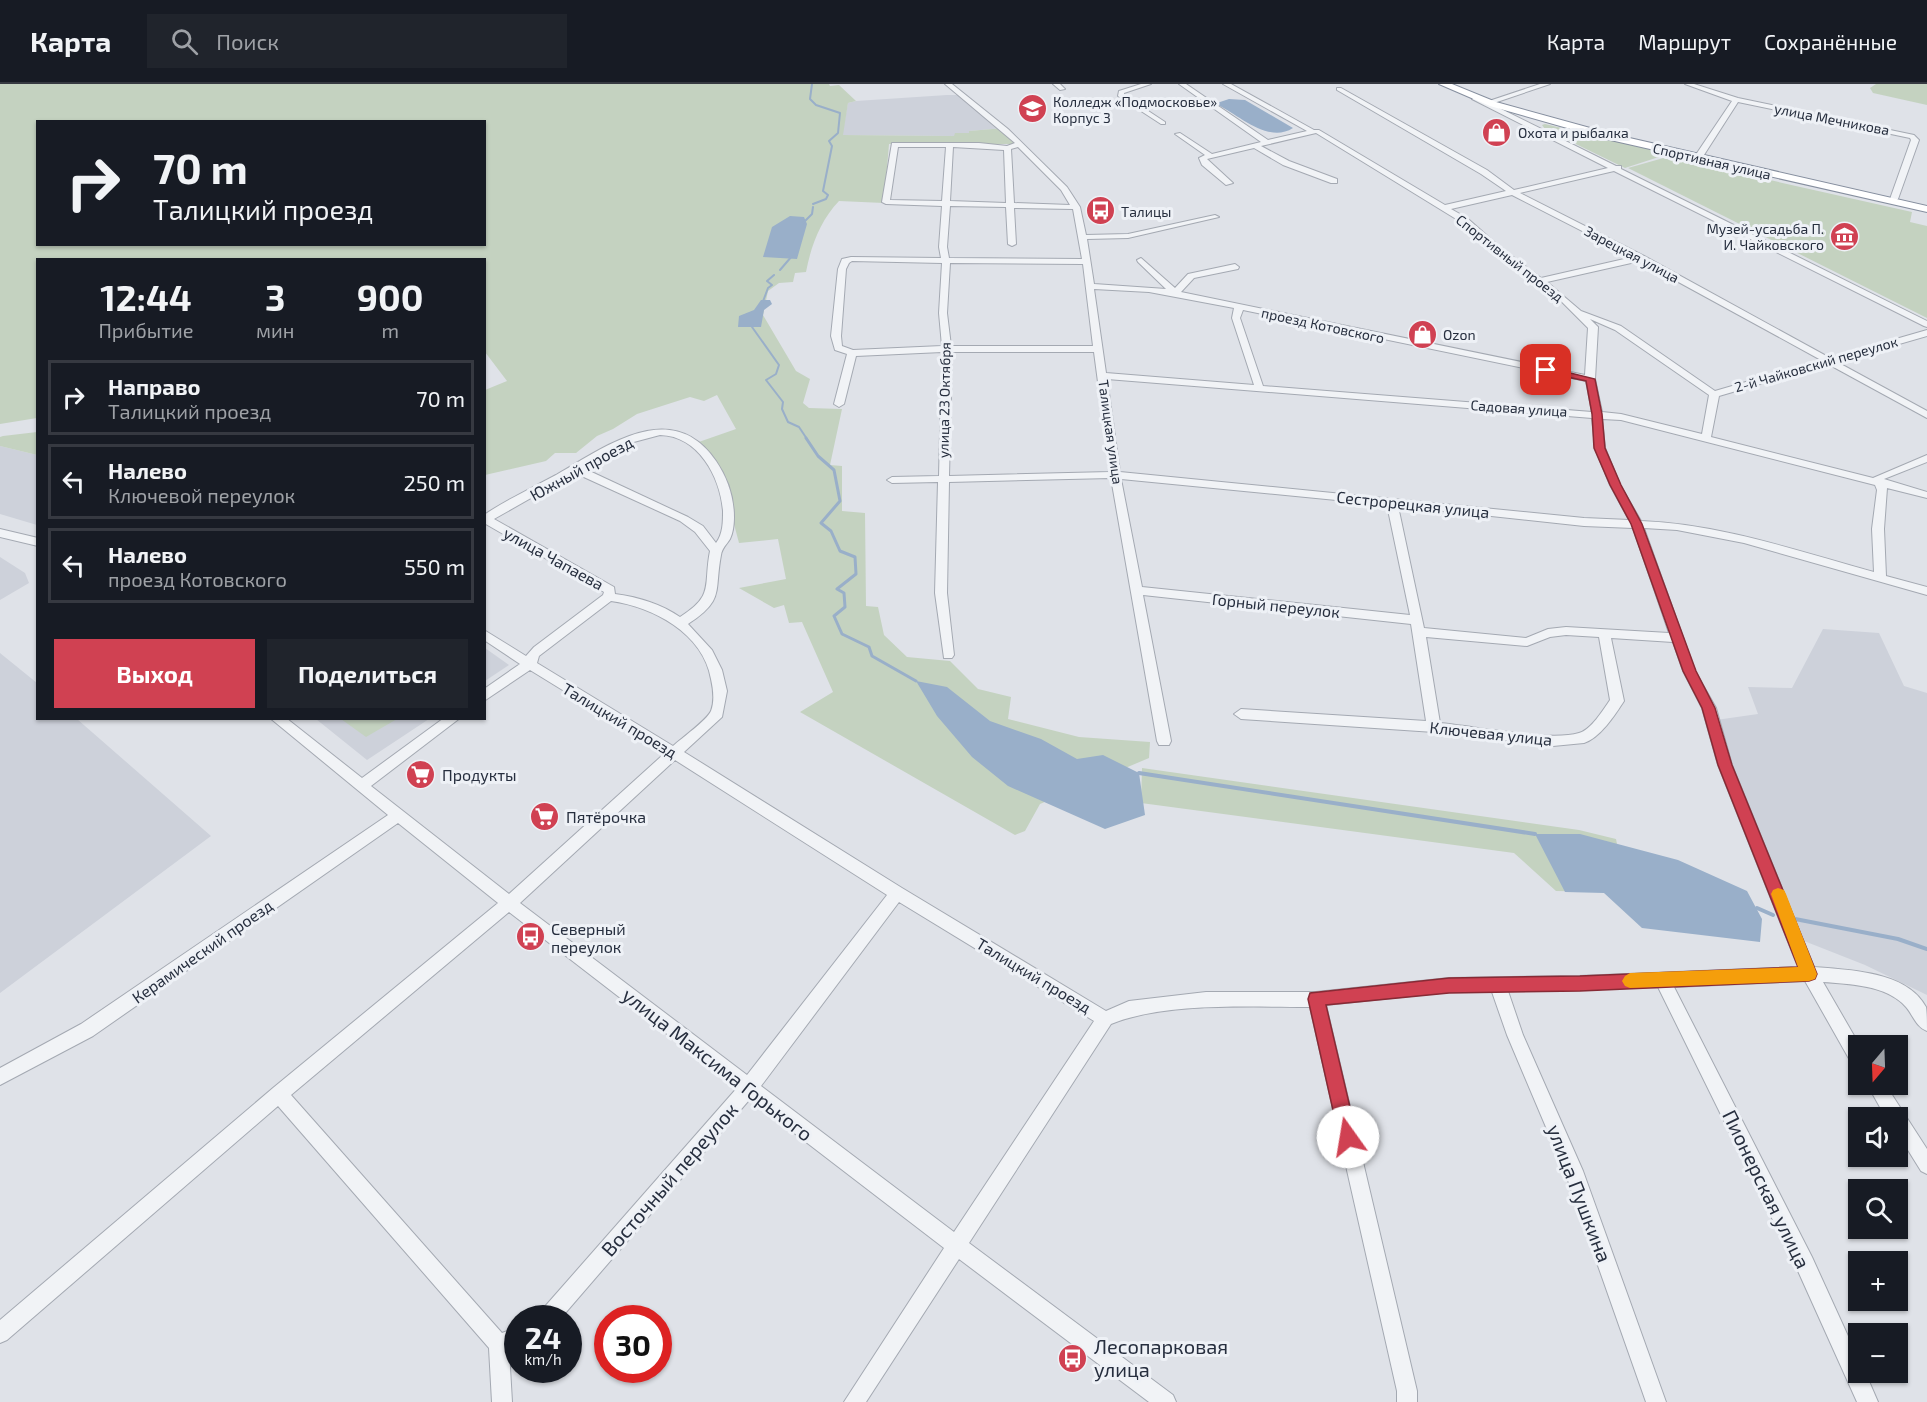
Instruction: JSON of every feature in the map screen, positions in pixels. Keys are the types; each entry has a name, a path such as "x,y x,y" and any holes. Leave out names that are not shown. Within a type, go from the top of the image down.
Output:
{"highway":[{"name":"Спортивная улица","path":"1444,84 1542,122 1927,208"},
{"path":"1454,84 1488,100"},
{"name":"Спортивная улица","path":"1542,122 1927,208"}],"street":[{"path":"948,84 1006,130 1019,144 1007,148 897,145 894,148 886,202 945,206 1076,207"},
{"path":"1056,84 1062,89"},
{"path":"1148,84 1121,92 1120,96 1163,123"},
{"path":"1182,84 1266,142"},
{"path":"1226,84 1313,132 1317,132 1444,208 1618,168"},
{"path":"1488,100 1547,84"},
{"name":"улица Мечникова","path":"1688,84 1736,100 1912,136 1915,140 1894,199"},
{"name":"Зарецкая улица","path":"1339,89 1484,172 1512,192 1641,258 1927,415"},
{"path":"1465,94 1542,122 1618,168 1927,324"},
{"path":"1699,156 1736,100"},
{"path":"1229,183 1203,161 1203,158 1313,132"},
{"path":"1178,134 1209,155"},
{"name":"Талицкая улица","path":"1019,144 1064,189 1076,207 1083,237 1114,467 1164,741"},
{"name":"улица 23 Октября","path":"948,655 941,593 942,478 947,349 943,313 946,261 944,247 950,145"},
{"path":"1253,145 1286,163 1334,181"},
{"path":"1007,148 1012,244"},
{"name":"Спортивный проезд","path":"1444,208 1464,219 1497,249 1576,309"},
{"path":"1083,237 1128,236 1215,218"},
{"path":"1538,281 1641,258"},
{"path":"1086,262 851,259 845,261 842,269 836,336 838,348 852,353 947,349 1099,350"},
{"path":"1141,260 1175,293 1191,276 1235,267"},
{"name":"проезд Котовского","path":"1090,286 1149,289 1175,293 1590,379"},
{"path":"1239,307 1236,318 1258,387"},
{"path":"1576,309 1593,327 1590,379 1597,414 1600,448 1615,485 1637,524 1689,671 1709,708 1725,765 1809,974 1848,1041"},
{"path":"1576,309 1618,328 1714,394"},
{"name":"2-й Чайковский переулок","path":"1706,438 1714,394 1927,333"},
{"path":"839,404 852,353"},
{"name":"Садовая улица","path":"1103,376 1621,417 1927,495"},
{"name":"Южный проезд","path":"487,520 614,446 655,432 670,432 699,447 716,466 726,494 728,531 716,551 712,597 703,608 680,623"},
{"path":"1880,578 1878,529 1882,490 1878,478 1927,458"},
{"path":"576,469 684,519 699,529 716,551"},
{"name":"Сестрорецкая улица","path":"892,480 1117,475 1584,522 1677,526 1745,540 1927,591"},
{"path":"1392,501 1418,626 1434,727"},
{"name":"улица Чапаева","path":"487,520 610,590 609,597 621,597 648,605 680,623"},
{"path":"0,533 36,542"},
{"name":"Горный переулок","path":"1135,590 1418,626 1517,642 1527,642 1548,633 1604,633"},
{"path":"486,695 531,663 531,659 538,650 609,597"},
{"path":"0,1333 279,1094 509,903 717,714 721,701 717,672 704,647 680,623"},
{"path":"1604,633 1678,638"},
{"name":"Ключевая улица","path":"1241,714 1434,727 1553,741 1584,738 1600,723 1617,701 1604,633"},
{"name":"Талицкий проезд","path":"486,635 897,893 1105,1019 1129,1009 1206,1000 1316,999 1419,987 1809,974 1850,977 1892,987 1911,1000 1927,1023"},
{"name":"улица Максима Горького","path":"278,720 509,903 1166,1402"},
{"path":"361,786 451,720"},
{"name":"Керамический проезд","path":"0,1077 87,1030 398,815"},
{"name":"Восточный переулок","path":"559,1305 749,1087 897,893"},
{"name":"Пионерская улица","path":"1662,979 1805,1264 1868,1402"},
{"name":"улица Пушкина","path":"1497,985 1515,1035 1574,1171 1656,1402"},
{"path":"1316,999 1407,1391 1407,1402"},
{"path":"854,1402 1105,1019"},
{"path":"279,1094 504,1336"},
{"path":"1908,1135 1927,1165"},
{"path":"502,1402 504,1381"}],"shaded area":[{"path":"963,95 1004,128 969,131 969,133 955,136 842,135 848,103"},
{"path":"0,446 36,455 36,525 0,514"},
{"path":"0,557 25,573 29,583 0,600"},
{"path":"1823,629 1879,633 1904,686 1927,693 1927,995 1865,965 1799,939 1716,720 1758,714 1748,687 1792,688"},
{"path":"486,649 509,665 486,680"},
{"path":"0,653 36,682 36,720 78,720 211,836 0,993"},
{"path":"317,720 427,720 367,760"}],"green space":[{"path":"0,84 829,84 830,86 839,85 856,101 848,103 843,135 954,136 955,133 1004,128 1019,144 889,144 884,203 839,201 817,234 806,272 795,273 793,282 779,283 768,291 763,315 796,371 810,379 803,403 809,408 842,409 830,465 842,466 842,511 865,513 866,606 878,607 884,635 907,657 950,661 978,689 1011,697 1008,719 1079,737 1150,742 1149,758 1040,804 1025,831 1015,835 800,712 833,692 802,622 789,623 784,605 774,608 739,588 786,579 778,539 739,543 716,466 693,444 736,429 717,395 704,401 690,397 637,414 597,436 576,453 555,453 546,461 486,475 486,390 507,381 486,353 486,258 36,258 36,418 0,424"},
{"path":"1876,84 1927,84 1927,105 1873,93 1870,88"},
{"path":"1542,125 1668,154 1625,168 1545,129"},
{"name":"Музей-усадьба П. И. Чайковского","path":"1667,157 1912,212 1910,222 1927,226 1927,318 1628,168"},
{"path":"36,432 36,455 0,446 0,437"},
{"path":"342,720 395,720 366,737"},
{"path":"1142,768 1579,830 1616,839 1629,904 1612,892 1556,891 1514,853 1141,803"}],"water":[{"path":"1229,99 1245,100 1293,128 1274,133 1254,126 1217,103"},
{"path":"790,216 804,217 807,224 797,259 763,257 772,227"},
{"path":"761,300 770,300 772,304 764,310 761,327 738,327 739,316 754,310"},
{"path":"916,681 947,687 990,721 1041,739 1077,759 1103,755 1139,773 1145,815 1105,829 1008,786 972,757 937,716"},
{"path":"1535,834 1580,834 1678,860 1747,891 1762,919 1760,942 1642,928 1604,893 1565,892"}],"waterway":[{"path":"812,84 810,99 816,105 840,113 838,133 829,141 832,146 823,191 828,195 826,199 813,204"},
{"path":"802,224 812,214 813,207"},
{"path":"780,270 792,256"},
{"path":"762,304 768,288 772,285 767,281 774,275"},
{"path":"753,325 752,327 779,365 776,374 766,380 783,402 782,409 788,422 799,427 807,439"},
{"path":"806,438 818,456 834,470 840,501 821,523 831,531 840,551 855,557 856,574 837,589 844,593 845,607 834,616 842,634 869,647 872,656 916,681"},
{"path":"1139,773 1535,834"},
{"path":"1757,908 1773,915"},
{"path":"1790,918 1898,939 1927,949"}],"slow traffic":[{"path":"1630,981 1809,974 1778,894"}],"place":[{"name":"Колледж «Подмосковье» Корпус 3","path":"1032,109"},
{"name":"Охота и рыбалка","path":"1497,132"},
{"name":"Талицы","path":"1100,211"},
{"name":"Музей-усадьба П. И. Чайковского","path":"1845,236"},
{"name":"Ozon","path":"1422,334"},
{"name":"Продукты","path":"421,774"},
{"name":"Пятёрочка","path":"545,816"},
{"name":"Северный переулок","path":"530,937"},
{"name":"Лесопарковая улица","path":"1073,1358"}],"route":[{"path":"1348,1137 1316,999 1449,985 1580,983 1809,974 1725,765 1709,708 1689,671 1671,613 1637,524 1606,465 1600,448 1597,414 1590,379 1546,370"}]}
